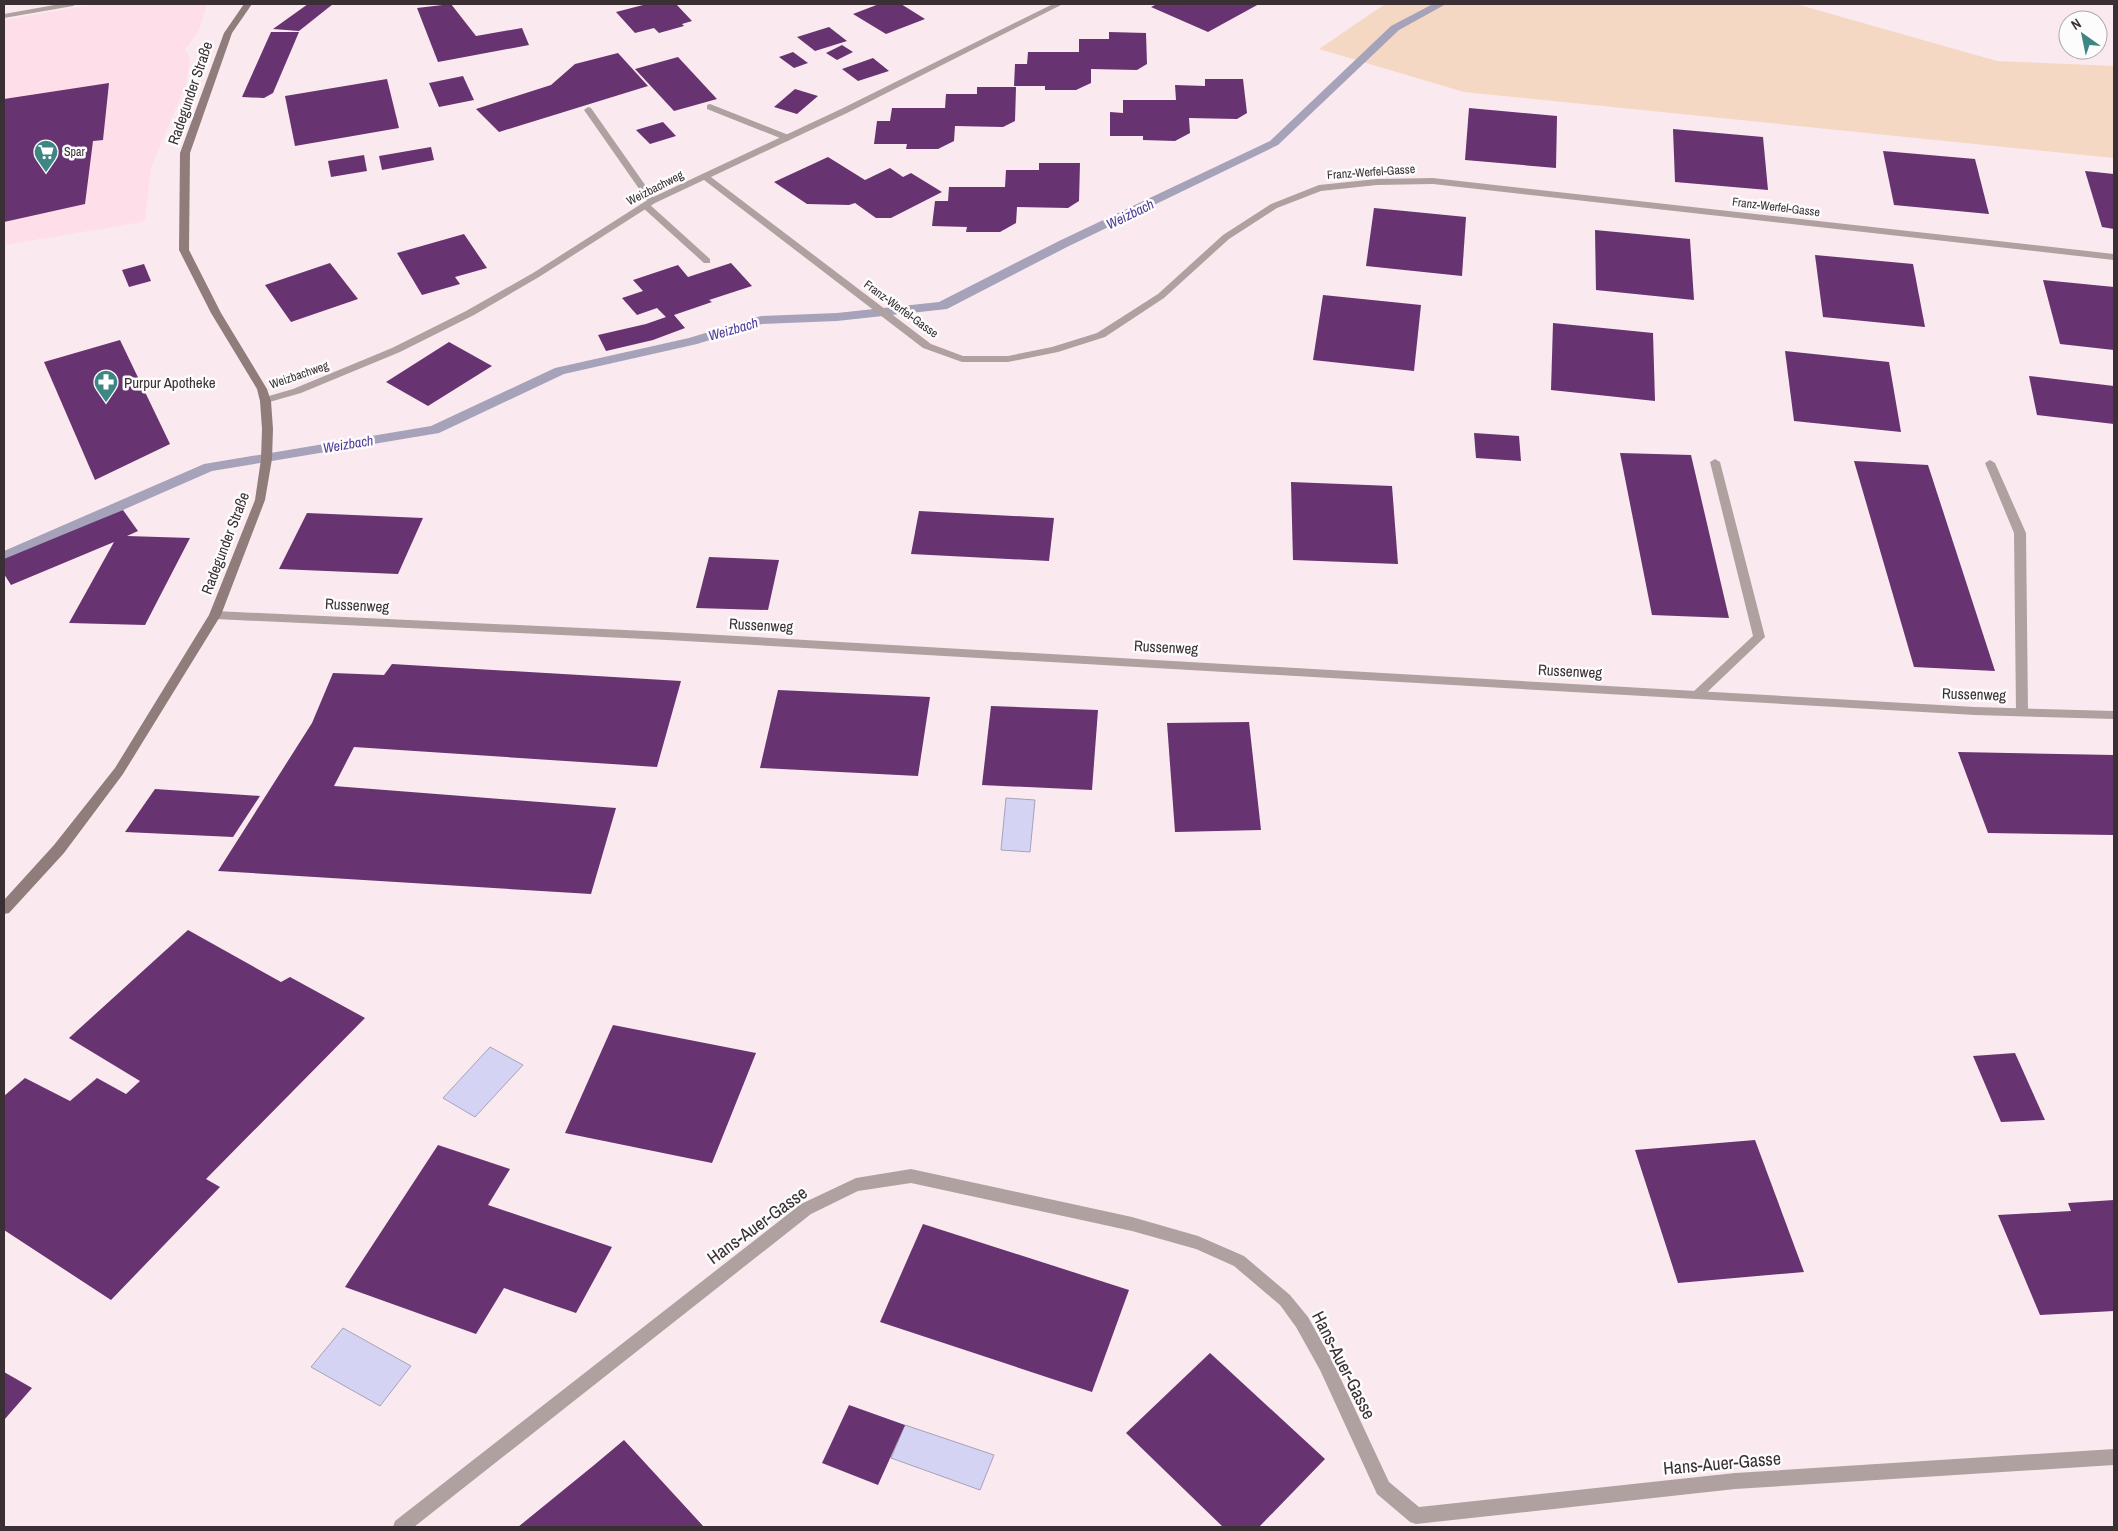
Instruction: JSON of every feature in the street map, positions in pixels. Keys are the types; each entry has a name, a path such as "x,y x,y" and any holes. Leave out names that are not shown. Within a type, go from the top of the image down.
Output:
{"main road":[{"name":"Radegunder Straße","path":"4,909 60,849 119,771 215,615 260,500 264,482 268,416 266,400 262,389 216,313 184,250 185,153 228,33 248,4"}],"street":[{"path":"4,16 73,4"},
{"name":"Weizbachweg","path":"266,400 296,391 387,354 470,313 536,275 648,203 788,138 1059,4"},
{"path":"710,108 788,138"},
{"path":"588,110 648,203 707,261"},
{"name":"Franz-Werfel-Gasse","path":"705,177 927,346 962,359 1008,360 1054,350 1101,335 1160,296 1226,237 1274,206 1319,188 1377,182 1433,181 2114,257"},
{"path":"1697,695 1759,637 1715,462"},
{"path":"1990,462 2020,533 2022,712"},
{"name":"Russenweg","path":"215,615 677,636 1697,695 2114,715"},
{"name":"Hans-Auer-Gasse","path":"401,1527 806,1209 856,1185 911,1176 1132,1224 1198,1243 1239,1261 1285,1300 1302,1322 1326,1365 1382,1488 1416,1516 1735,1481 2114,1457"}],"shaded area":[{"path":"97,4 207,4 199,30 185,50 190,59 186,84 151,168 145,219 141,222 4,245 4,20"},
{"path":"1385,4 1796,4 1997,61 2114,66 2114,158 1464,92 1319,49"}],"water":[{"path":"1006,798 1035,800 1030,852 1001,850"},
{"path":"490,1047 523,1065 475,1117 443,1098"},
{"path":"343,1328 411,1366 380,1406 311,1367"},
{"path":"905,1425 994,1455 980,1490 891,1458"}],"building":[{"path":"308,4 333,4 299,31 273,29"},
{"path":"451,4 476,36 522,28 529,45 438,62 417,8"},
{"path":"647,4 676,4 692,21 682,24 684,26 659,33 654,28 635,33 616,12"},
{"path":"879,4 901,4 925,19 886,34 853,14"},
{"path":"1157,4 1259,4 1208,32 1151,7"},
{"path":"829,27 847,41 815,51 797,37"},
{"path":"271,32 299,32 273,93 264,98 242,97"},
{"path":"1109,32 1146,33 1147,64 1137,70 1091,69 1091,83 1076,90 1045,90 1045,86 1014,86 1015,64 1027,64 1028,52 1079,52 1079,39 1109,39"},
{"path":"842,45 853,52 837,60 826,53"},
{"path":"793,52 808,63 794,68 779,57"},
{"path":"618,53 648,86 499,132 476,109 551,85 575,64"},
{"path":"678,57 717,99 674,111 635,69"},
{"path":"873,58 889,71 858,81 842,69"},
{"path":"463,76 474,100 439,107 429,83"},
{"path":"387,79 399,128 295,146 285,96"},
{"path":"1205,79 1243,79 1247,113 1237,119 1189,118 1190,133 1175,141 1143,140 1143,136 1110,136 1110,112 1123,113 1123,100 1176,100 1175,85 1205,86"},
{"name":"Spar","path":"109,83 103,140 93,141 85,204 4,222 4,99"},
{"path":"977,87 1016,87 1015,121 1003,127 955,126 954,141 938,149 906,149 907,144 874,144 877,121 890,121 892,108 945,108 946,94 977,94"},
{"path":"795,89 818,96 797,114 774,107"},
{"path":"1469,108 1557,116 1556,168 1465,160"},
{"path":"663,122 676,136 650,144 636,130"},
{"path":"1673,129 1763,137 1768,190 1675,182"},
{"path":"431,147 434,160 382,170 379,156"},
{"path":"1883,151 1975,159 1989,214 1894,205"},
{"path":"364,155 367,171 331,177 328,161"},
{"path":"828,157 865,180 890,168 903,177 911,173 942,192 891,218 876,218 855,203 849,205 807,204 774,182"},
{"path":"1039,163 1080,163 1079,201 1068,208 1017,207 1016,223 1000,232 966,232 967,227 932,226 935,201 948,201 949,187 1005,187 1006,170 1039,170"},
{"path":"2085,171 2114,174 2114,229 2102,227"},
{"path":"1374,208 1466,217 1462,276 1366,266"},
{"path":"1595,230 1690,239 1694,300 1596,290"},
{"path":"464,234 487,268 455,277 460,284 422,295 397,253"},
{"path":"1815,255 1913,264 1925,327 1823,317"},
{"path":"330,263 358,299 291,322 265,285"},
{"path":"731,263 752,286 709,300 712,302 674,315 685,328 653,340 606,351 598,335 646,324 666,317 657,308 637,315 622,298 643,291 633,280 678,265 688,277"},
{"path":"144,264 151,281 129,287 122,270"},
{"path":"2043,280 2114,287 2114,350 2060,344"},
{"path":"1323,295 1421,305 1414,371 1313,360"},
{"path":"1553,323 1653,333 1655,401 1551,390"},
{"name":"Purpur Apotheke","path":"120,340 170,444 95,480 44,362"},
{"path":"449,342 492,366 428,406 386,382"},
{"path":"1785,351 1889,362 1901,432 1794,421"},
{"path":"2029,376 2114,386 2114,424 2037,415"},
{"path":"1474,433 1519,436 1521,461 1476,458"},
{"path":"1620,453 1691,455 1729,618 1652,615"},
{"path":"1854,461 1928,465 1995,671 1914,667"},
{"path":"1291,482 1392,486 1398,564 1293,560"},
{"path":"123,510 138,531 127,536 190,538 145,625 69,623 114,542 11,585 4,574 4,559"},
{"path":"919,511 1054,518 1049,561 911,554"},
{"path":"307,513 423,518 398,574 279,569"},
{"path":"709,557 779,560 768,610 696,608"},
{"path":"392,664 681,681 657,767 354,747 334,786 616,808 591,894 218,871 312,723 333,673 384,675"},
{"path":"778,690 930,697 918,776 760,768"},
{"path":"991,706 1098,710 1092,790 982,785"},
{"path":"1249,722 1261,830 1175,832 1167,723"},
{"path":"1958,752 2114,755 2114,835 1988,833"},
{"path":"155,789 260,796 233,837 125,832"},
{"path":"188,930 281,982 290,977 365,1018 206,1179 220,1187 111,1300 4,1230 4,1096 25,1078 70,1101 97,1078 126,1094 140,1081 69,1038"},
{"path":"613,1025 756,1053 712,1163 565,1133"},
{"path":"2015,1053 2045,1120 2001,1122 1973,1056"},
{"path":"1755,1140 1804,1272 1678,1283 1635,1150"},
{"path":"438,1145 510,1169 488,1205 612,1247 576,1313 504,1288 476,1334 345,1287"},
{"path":"2114,1200 2114,1311 2040,1315 1998,1215 2071,1211 2068,1203"},
{"path":"923,1224 1129,1290 1092,1392 880,1322"},
{"path":"1210,1353 1325,1459 1259,1527 1223,1527 1126,1433"},
{"path":"4,1372 32,1388 4,1420"},
{"path":"849,1405 905,1425 878,1485 822,1463"},
{"path":"624,1440 704,1527 518,1527 593,1466"}],"waterway":[{"name":"Weizbach","path":"4,557 209,467 434,430 560,371 692,341 761,320 837,317 942,306 1063,244 1274,143 1395,28 1441,4"}],"place":[{"name":"Spar","path":"46,173"},
{"name":"Purpur Apotheke","path":"106,403"}]}
